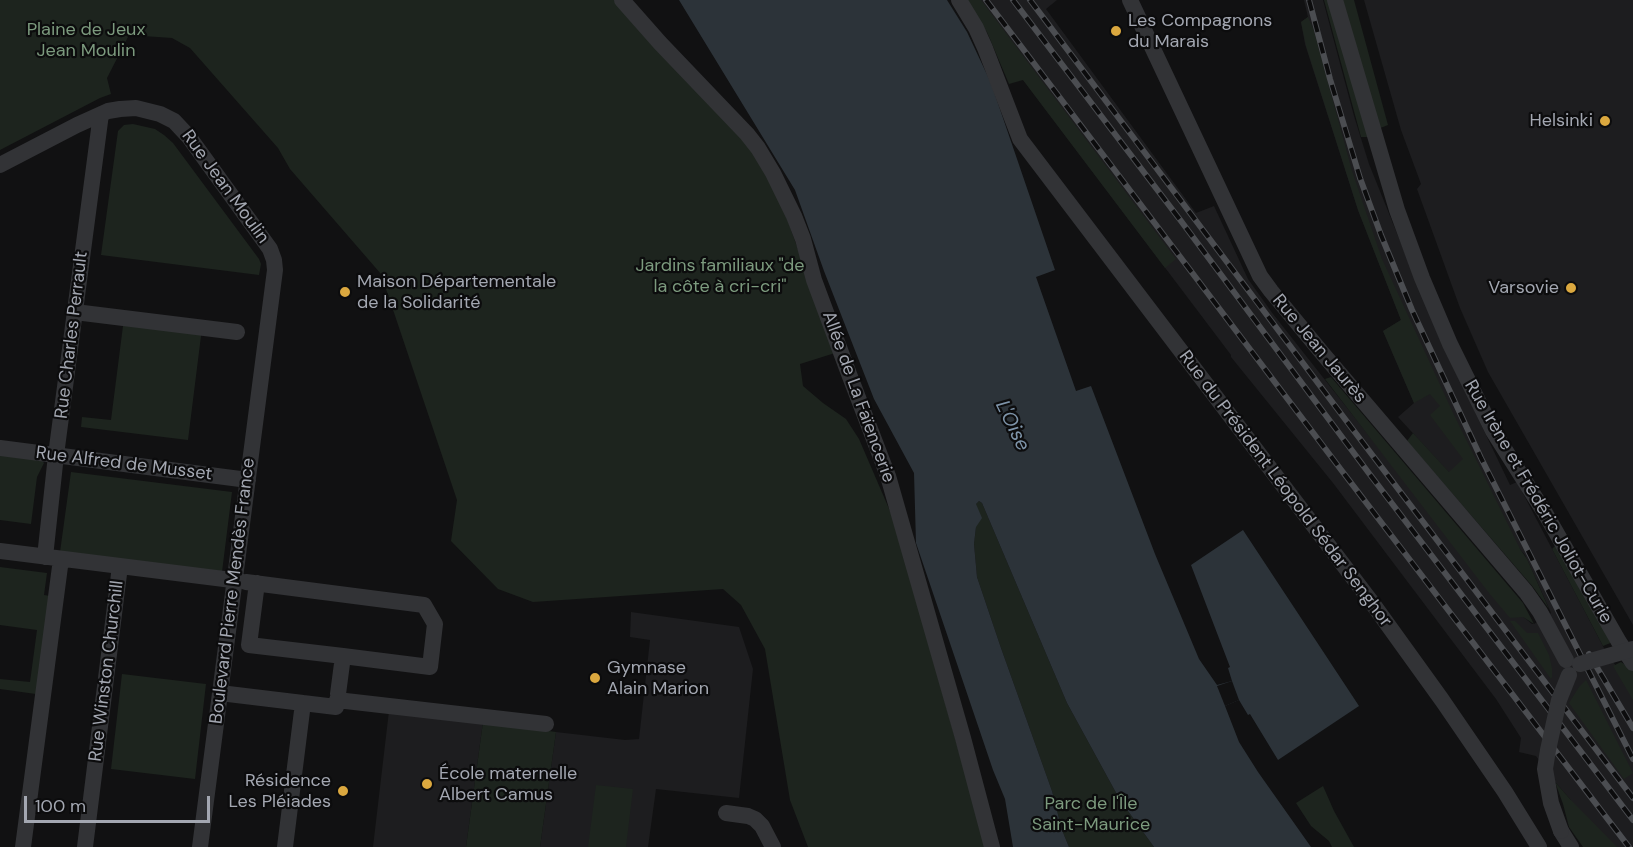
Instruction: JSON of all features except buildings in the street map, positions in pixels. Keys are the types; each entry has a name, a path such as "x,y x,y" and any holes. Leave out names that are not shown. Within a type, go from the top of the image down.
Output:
{"street":[{"name":"Allée de La Faïencerie","path":"622,0 752,141 776,179 794,216 814,280 888,476 992,847"},
{"name":"Rue du Président Léopold Sédar Senghor","path":"958,0 985,48 1020,139 1377,609 1473,746 1539,847"},
{"name":"Rue Jean Jaurès","path":"1130,0 1260,276 1323,354 1526,592 1571,666"},
{"name":"Rue Irène et Frédéric Joliot-Curie","path":"1335,0 1396,210 1453,352 1493,431 1632,658"},
{"name":"Rue Jean Moulin","path":"0,165 113,110 126,108 151,112 174,121 189,137 272,254 275,270 266,336"},
{"name":"Rue Charles Perrault","path":"23,847 53,558 56,455 101,114"},
{"path":"75,312 237,332"},
{"name":"Boulevard Pierre Mendès France","path":"200,847 220,693 244,582 248,480 266,336"},
{"name":"Rue Alfred de Musset","path":"0,448 248,480"},
{"path":"0,551 424,604 435,624 430,667 249,645 244,582"},
{"name":"Rue Winston Churchill","path":"85,847 120,566"},
{"path":"338,694 343,656"},
{"path":"1571,847 1555,817 1545,769 1559,700 1571,666 1632,658"},
{"path":"220,693 336,707 337,700 546,723"},
{"path":"285,847 303,703"},
{"path":"726,813 752,818 762,826 774,847"},
{"path":"759,847 762,826"}],"shaded area":[{"path":"969,0 1057,0 1046,9 1196,213 1214,206 1248,279 1273,314 1494,594 1534,624 1551,613 1525,555 1398,417 1414,403 1383,331 1401,320 1358,210 1305,44 1301,22 1308,17 1304,0 1323,0 1369,164 1438,335 1510,485 1517,482 1605,650 1633,691 1633,847 1598,847 1570,799 1536,756 1519,752 1521,738 1496,699 1333,483 1231,357 987,32"},
{"path":"1364,0 1633,0 1633,625 1488,372 1460,308 1417,189 1421,184 1401,130"},
{"path":"631,612 739,627 753,669 739,798 656,789 648,847 540,847 556,732 625,740 639,739 650,640 630,637"},
{"name":"École maternelle Albert Camus","path":"389,711 483,722 466,847 373,847"}],"green space":[{"path":"0,0 618,0 756,153 780,199 835,353 800,364 803,386 846,419 859,439 893,518 986,847 808,847 790,800 765,649 741,605 723,589 533,602 498,589 451,541 457,500 381,274 290,169 278,148 190,48 172,38 129,35 107,78 111,94 0,150"},
{"path":"964,0 981,0 1176,259 1165,268 1023,80 1009,84 987,32"},
{"path":"1324,0 1330,0 1368,137 1361,137"},
{"path":"1341,0 1354,0 1388,125 1378,129"},
{"path":"1308,17 1314,31 1352,171 1382,259 1454,415 1527,559 1549,609 1533,587 1407,441 1413,433 1449,472 1463,459 1430,415 1440,406 1430,394 1414,403 1383,331 1401,320 1358,210 1306,46 1301,22"},
{"path":"133,124 155,129 173,143 259,259 261,264 259,275 101,255 118,131 124,125"},
{"path":"124,318 202,328 188,440 81,427 82,417 111,420"},
{"path":"1331,377 1523,603 1534,624 1523,617 1510,618 1489,593 1325,379"},
{"path":"0,453 40,458 44,463 37,477 31,524 0,520"},
{"path":"71,472 232,492 222,572 60,552"},
{"name":"Parc de l'Île Saint-Maurice","path":"979,501 982,503 1067,703 1120,800 1154,847 1069,847 1052,791 977,577 974,544 976,504"},
{"path":"1556,545 1613,642 1603,646 1552,549"},
{"path":"0,567 47,573 44,595 56,597 43,695 0,689 0,679 30,682 37,630 0,625"},
{"path":"1510,621 1515,621 1527,633 1538,633 1549,655 1552,668 1551,679"},
{"path":"1621,662 1633,670 1633,700 1613,666"},
{"path":"122,674 206,684 195,779 111,769"},
{"path":"1586,680 1633,773 1624,779 1569,703"},
{"path":"483,722 556,732 540,847 466,847"},
{"path":"1555,782 1617,847 1583,847 1569,827"},
{"path":"596,785 633,789 626,847 588,847"},
{"path":"1323,786 1354,847 1332,847 1329,841 1311,826 1296,803"}],"water":[{"name":"L'Oise","path":"679,0 947,0 967,32 991,83 1055,270 1036,277 1076,391 1091,386 1155,554 1199,659 1217,685 1232,681 1228,668 1230,667 1191,565 1243,530 1359,706 1278,760 1239,700 1225,706 1239,742 1311,847 1154,847 1120,800 1067,703 982,503 979,501 976,504 982,518 976,527 974,544 977,577 1052,791 1069,847 1013,847 1005,799 993,770 916,543 914,473 874,399 795,190"}],"pier":[{"path":"1232,681 1239,700 1225,706 1217,686"}],"railway":[{"path":"986,0 1629,847"},
{"path":"1013,0 1633,820"},
{"path":"1030,0 1633,798"},
{"path":"1309,0 1360,178 1412,310 1481,458 1633,759"},
{"path":"1589,654 1633,728"}],"place":[{"name":"Les Compagnons du Marais","path":"1116,31"},
{"name":"Helsinki","path":"1605,121"},
{"name":"Varsovie","path":"1571,288"},
{"name":"Maison Départementale de la Solidarité","path":"345,292"},
{"name":"Gymnase Alain Marion","path":"595,678"},
{"name":"École maternelle Albert Camus","path":"427,784"},
{"name":"Résidence Les Pléiades","path":"343,791"}],"park label":[{"name":"Plaine de Jeux Jean Moulin","path":"86,40"},
{"name":"Jardins familiaux \"de la côte à cri-cri\"","path":"720,276"}]}
